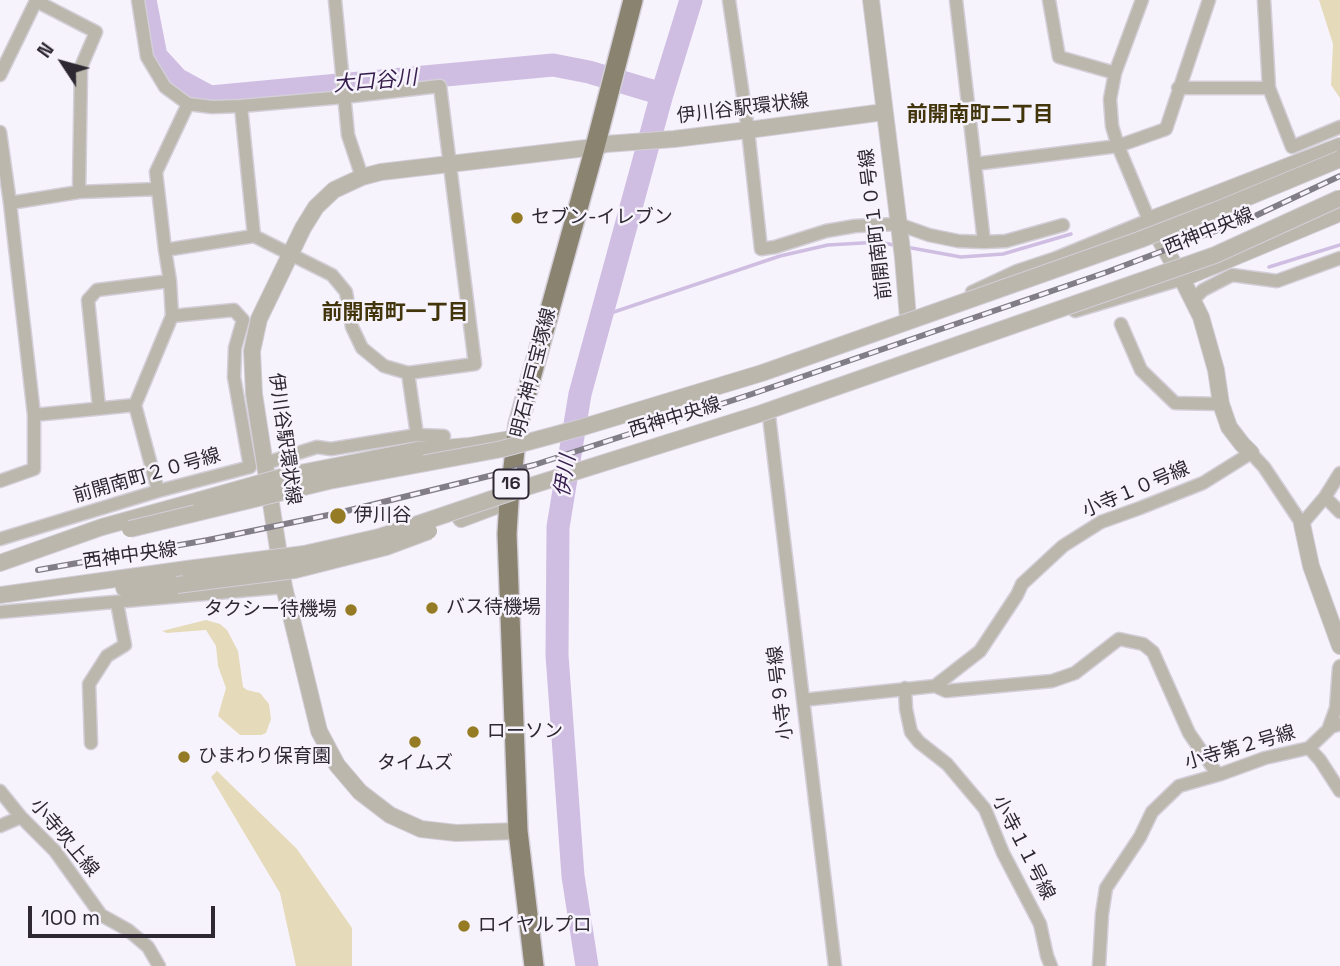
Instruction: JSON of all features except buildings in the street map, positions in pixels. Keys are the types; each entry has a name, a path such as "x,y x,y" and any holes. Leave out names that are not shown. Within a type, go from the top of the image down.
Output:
{"main road":[{"name":"明石神戸宝塚線","path":"534,966 518,831 508,547 525,436 601,145 612,78 633,0"}],"street":[{"path":"138,0 147,57 166,87 188,104 212,107 242,106 440,86 475,364 408,373 384,366 362,348 352,327 346,292 332,275 254,236 165,250"},
{"path":"335,0 348,135 362,177"},
{"path":"729,0 748,130 761,248 775,247 826,231 855,226 899,228 958,242 1006,242 1063,225"},
{"name":"前開南町１０号線","path":"871,0 908,318"},
{"path":"957,0 984,242"},
{"path":"1049,0 1059,57 1115,73"},
{"path":"1142,0 1115,73 1110,99 1112,126 1118,146 1149,220 1200,317 1229,427 1264,467 1302,524 1311,566 1340,646"},
{"path":"975,164 1118,146 1166,129 1209,0"},
{"path":"1264,0 1269,88 1292,147 1340,127"},
{"path":"0,75 36,1 96,32 81,68 79,192"},
{"path":"1178,89 1269,88"},
{"path":"158,491 135,405 172,316 156,172 188,104"},
{"path":"242,106 254,236"},
{"name":"伊川谷駅環状線","path":"518,831 456,833 421,829 390,815 360,792 337,765 319,731 284,587 254,394 252,351 259,319 290,253 316,207 334,190 362,177 381,172 884,112"},
{"path":"0,132 34,415 34,468 0,481"},
{"path":"1149,220 1340,146"},
{"name":"西神中央線","path":"0,564 79,540 328,481 502,449 762,373 1139,240 1217,211 1340,159"},
{"path":"10,203 79,192 158,189"},
{"name":"西神中央線","path":"1,595 304,554 379,537 759,414 1215,255 1340,198"},
{"path":"1182,279 1340,213"},
{"name":"西神中央線","path":"525,436 644,405 908,318 1017,271 1149,220"},
{"path":"1193,300 1203,290 1233,275 1278,281 1340,258"},
{"name":"西神中央線","path":"516,497 769,415 1041,322 1182,279"},
{"path":"99,407 88,300 97,289 170,281"},
{"name":"前開南町２０号線","path":"0,539 158,491 250,467 234,377 235,348 243,320 234,310 172,316"},
{"path":"1121,324 1141,370 1175,403 1221,404"},
{"path":"408,373 417,443"},
{"path":"34,415 135,405"},
{"name":"小寺９号線","path":"769,415 835,966"},
{"path":"0,564 102,527 285,476 444,436"},
{"path":"266,463 317,447 331,449 417,443 469,446 525,436"},
{"name":"小寺１０号線","path":"935,686 980,651 1022,584 1063,546 1101,522 1203,483 1251,453"},
{"path":"1302,524 1325,497 1340,473"},
{"path":"1,595 177,585 295,569 386,547 516,497"},
{"path":"1325,497 1340,512"},
{"path":"0,611 284,587"},
{"path":"91,743 89,684 107,656 125,645 117,603"},
{"path":"803,700 905,688 935,686 946,691 1052,681 1075,673 1119,639 1143,644 1153,652 1189,733 1218,775"},
{"path":"1334,727 1340,666"},
{"name":"小寺１１号線","path":"905,688 905,709 911,732 919,742 947,764 985,809 1003,853 1040,924 1051,966"},
{"name":"小寺第２号線","path":"1099,966 1106,888 1140,837 1152,812 1179,786 1265,758 1309,748 1334,727"},
{"path":"1309,748 1340,791"},
{"name":"小寺吹上線","path":"0,790 21,817 55,851 101,915 128,930 148,947 159,966"},
{"path":"0,826 21,817"}],"shaded area":[{"path":"1319,0 1340,0 1340,98 1331,85 1333,44"},
{"path":"206,620 220,624 227,630 238,651 243,687 260,693 269,704 271,719 266,733 240,735 218,716 226,688 218,666 216,646 206,630 167,633 162,631"},
{"path":"217,771 297,849 352,928 352,966 296,966 280,893 211,777"}],"waterway":[{"name":"大口谷川","path":"145,0 156,56 177,79 210,97 553,65 589,72 662,94"},
{"name":"伊川","path":"587,966 573,876 557,655 558,527 580,394 662,94 691,0"},
{"path":"906,247 961,257 1003,254 1071,234"},
{"path":"602,316 780,256 828,245 880,242 898,246"},
{"path":"1269,267 1340,245"}],"railway":[{"path":"38,570 208,540 338,513 534,465 752,394 1107,272 1255,216 1340,176"}],"place":[{"name":"セブン-イレブン","path":"517,218"},
{"name":"伊川谷","path":"338,516"},
{"name":"バス待機場","path":"432,608"},
{"name":"タクシー待機場","path":"351,610"},
{"name":"ローソン","path":"473,732"},
{"name":"タイムズ","path":"415,742"},
{"name":"ひまわり保育園","path":"184,757"},
{"name":"ロイヤルプロ","path":"464,926"}],"district":[{"name":"前開南町二丁目","path":"980,115"},
{"name":"前開南町一丁目","path":"395,313"}]}
